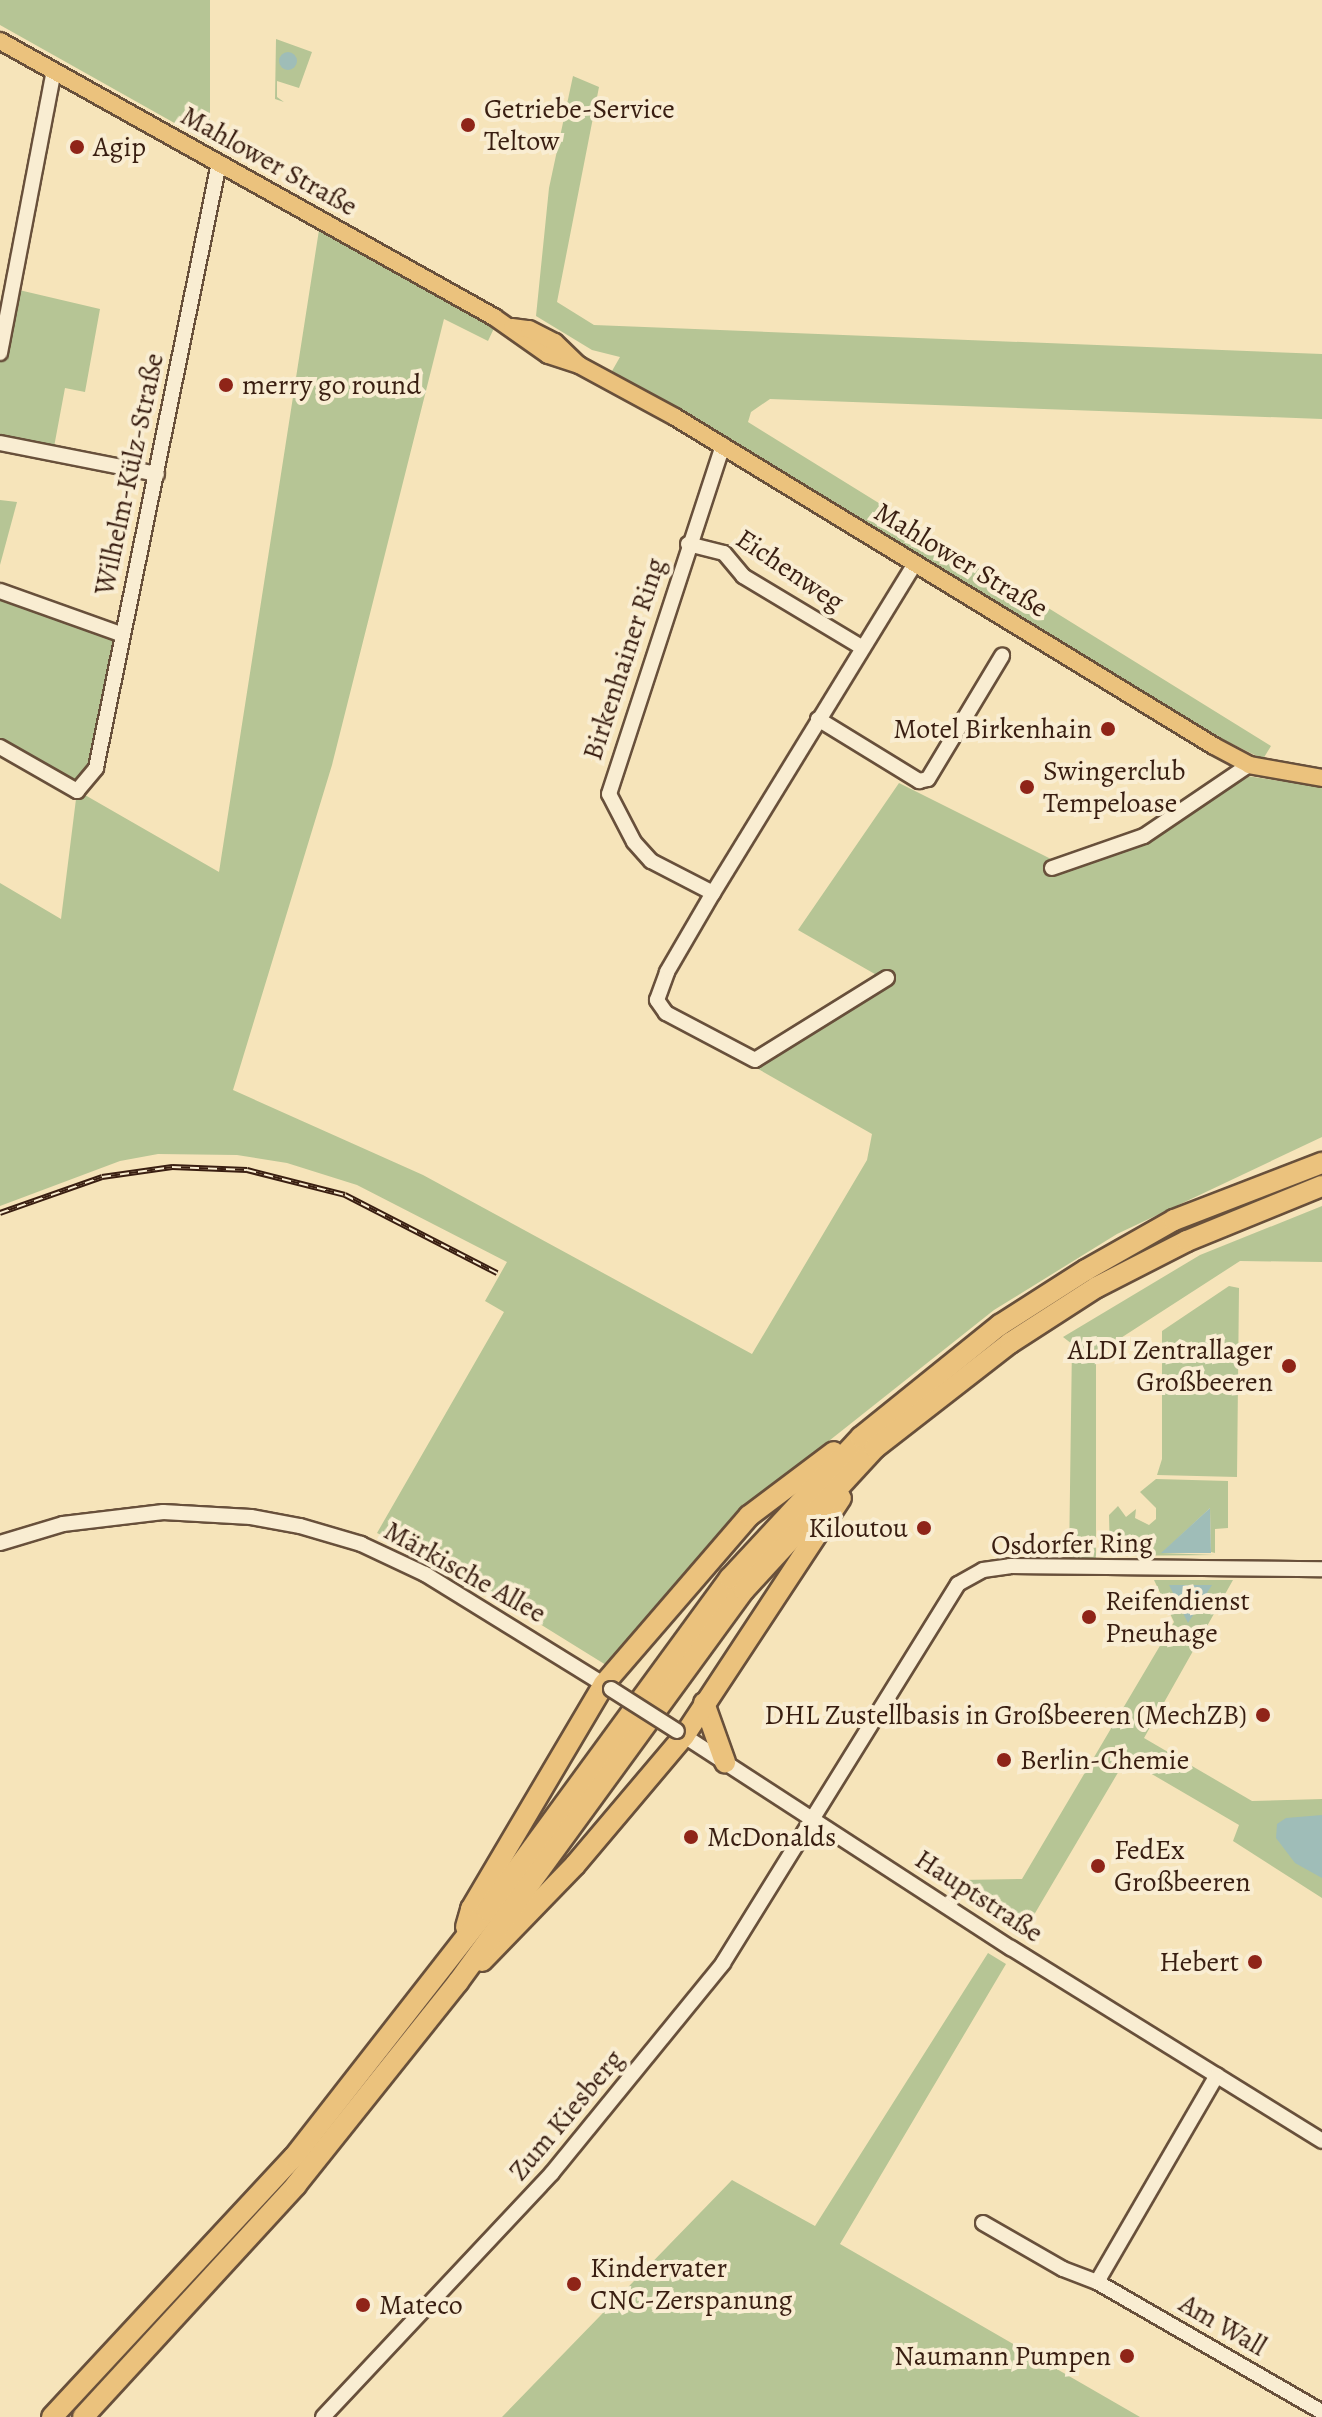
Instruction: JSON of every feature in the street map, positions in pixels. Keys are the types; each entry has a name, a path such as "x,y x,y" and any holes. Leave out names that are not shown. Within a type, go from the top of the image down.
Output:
{"highway":[{"path":"1261,1183 1322,1148"},
{"path":"463,1938 471,1909 607,1686 749,1516 805,1472 861,1437 988,1334 1052,1290 1174,1220 1261,1183 1322,1163"},
{"path":"83,2417 258,2231 458,1982 744,1590 818,1505 910,1420 1010,1343 1097,1287 1187,1241 1322,1186"},
{"path":"458,1982 508,1939 681,1734 819,1526 910,1420"},
{"path":"52,2417 245,2214 463,1938 730,1578 861,1437"},
{"path":"704,1703 725,1762"}],"main road":[{"name":"Mahlower Straße","path":"0,41 512,327 520,338 548,355 579,365 723,445 1249,765 1322,778"}],"street":[{"path":"0,353 54,71"},
{"name":"Wilhelm-Külz-Straße","path":"0,747 77,791 96,768 219,163"},
{"path":"0,443 157,474"},
{"name":"Birkenhainer Ring","path":"713,893 651,861 627,832 609,794 688,544 723,445"},
{"name":"Eichenweg","path":"688,544 724,553 743,576 861,647"},
{"path":"887,978 755,1060 666,1013 657,1000 667,972 713,893 915,563"},
{"path":"0,591 121,634"},
{"path":"818,719 919,781 928,779 1002,656"},
{"path":"1052,868 1144,836 1249,765"},
{"name":"Märkische Allee","path":"0,1543 63,1524 163,1512 251,1517 300,1526 361,1544 425,1574 607,1686"},
{"name":"Osdorfer Ring","path":"815,1819 958,1584 983,1570 1322,1569"},
{"name":"Hauptstraße","path":"607,1686 1322,2141"},
{"name":"Zum Kiesberg","path":"323,2417 484,2250 606,2110 723,1963 815,1819"},
{"path":"1097,2282 1217,2075"},
{"name":"Am Wall","path":"983,2223 1063,2269 1097,2282 1322,2412"}],"green space":[{"path":"0,0 210,0 210,143 0,25"},
{"path":"276,39 312,52 299,88 277,81 277,97 284,102 275,99"},
{"path":"573,76 599,87 557,302 594,325 1322,354 1322,419 770,399 751,412 748,422 1271,746 1263,759 1208,732 612,371 620,357 592,350 536,316 549,188"},
{"path":"319,230 496,324 488,341 444,319 332,765 233,1090 423,1175 752,1354 867,1160 872,1134 753,1066 887,981 798,930 899,783 1055,861 1144,836 1240,775 1322,787 1322,1137 1117,1234 994,1310 743,1509 606,1665 445,1565 377,1533 504,1312 485,1301 507,1262 357,1185 287,1163 237,1155 158,1154 120,1161 0,1206 0,883 61,919 77,791 0,747 0,598 118,635 92,767 78,791 219,872"},
{"path":"19,290 100,309 85,392 65,388 54,447 0,437 0,314 14,316"},
{"path":"0,500 17,502 0,565"},
{"path":"1322,1206 1322,1262 1240,1261 1096,1354 1096,1559 1069,1561 1072,1344 1063,1337 1200,1255"},
{"path":"1229,1286 1239,1288 1237,1477 1157,1475 1162,1459 1162,1331"},
{"path":"1156,1479 1228,1481 1228,1528 1215,1529 1215,1553 1211,1552 1210,1508 1162,1553 1215,1555 1110,1556 1109,1515 1118,1506 1126,1517 1136,1509 1135,1518 1149,1525 1156,1519 1156,1508 1140,1492"},
{"path":"1154,1580 1233,1580 1144,1738 1252,1801 1322,1799 1322,1898 1233,1841 1239,1825 1126,1759 1028,1925 961,1880 1022,1879 1174,1622"},
{"path":"988,1953 1006,1964 840,2244 1140,2417 502,2417 732,2180 815,2226"}],"water":[{"path":"284,52 292,52 297,61 295,68 284,70 279,65 279,57"},
{"path":"1210,1508 1211,1553 1161,1553"},
{"path":"1169,1585 1212,1585 1188,1623"},
{"path":"1322,1815 1322,1878 1295,1863 1276,1838 1277,1824 1286,1818"}],"railway":[{"path":"0,1213 102,1177 172,1167 247,1170 345,1195 497,1273"}],"place":[{"name":"Getriebe-Service Teltow","path":"468,125"},
{"name":"Agip","path":"77,147"},
{"name":"merry go round","path":"226,385"},
{"name":"Motel Birkenhain","path":"1108,729"},
{"name":"Swingerclub Tempeloase","path":"1027,787"},
{"name":"ALDI Zentrallager Großbeeren","path":"1289,1366"},
{"name":"Kiloutou","path":"924,1528"},
{"name":"Reifendienst Pneuhage","path":"1089,1617"},
{"name":"DHL Zustellbasis in Großbeeren (MechZB)","path":"1263,1715"},
{"name":"Berlin-Chemie","path":"1004,1760"},
{"name":"McDonalds","path":"691,1837"},
{"name":"FedEx Großbeeren","path":"1098,1866"},
{"name":"Hebert","path":"1255,1962"},
{"name":"Kindervater CNC-Zerspanung","path":"574,2284"},
{"name":"Mateco","path":"363,2305"},
{"name":"Naumann Pumpen","path":"1127,2356"}]}
